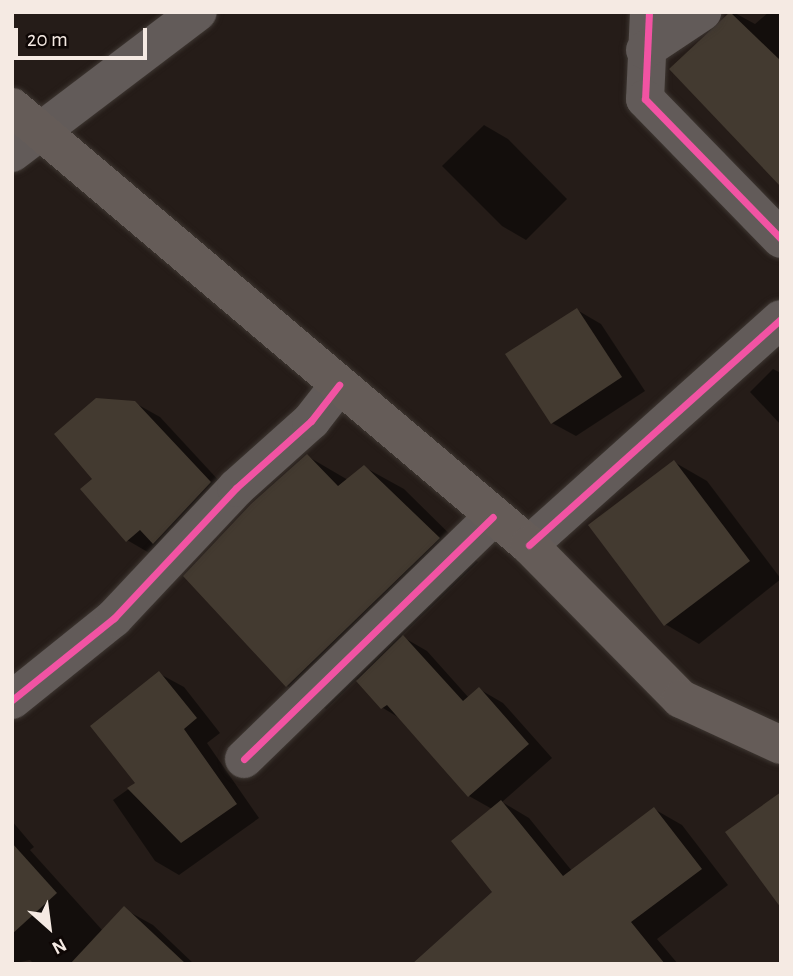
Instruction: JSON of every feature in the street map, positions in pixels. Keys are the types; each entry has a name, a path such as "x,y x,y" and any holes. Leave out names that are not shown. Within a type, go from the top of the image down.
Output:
{"main road":[{"path":"21,130 339,385 529,545 681,699 781,745"}],"street":[{"path":"21,130 198,12"},
{"path":"649,12 645,50 645,99 781,239"},
{"path":"645,50 702,12"},
{"path":"529,545 781,319"},
{"path":"12,700 114,618 236,488 311,421 339,385"},
{"path":"244,759 493,517"}],"building":[{"path":"730,12 781,61 781,187 669,69"},
{"path":"577,308 622,377 551,424 505,354"},
{"path":"96,398 135,401 211,482 153,544 140,530 126,542 80,489 92,479 54,434"},
{"path":"307,454 338,486 364,465 440,538 286,687 183,576 251,504"},
{"path":"674,460 750,561 664,626 588,525"},
{"path":"403,635 463,701 479,687 529,744 468,797 387,705 381,709 356,681"},
{"path":"159,671 197,718 184,729 237,804 181,843 127,788 135,783 90,726"},
{"path":"781,792 781,908 725,832"},
{"path":"501,800 563,876 654,807 702,869 631,922 665,964 412,964 492,892 451,841"},
{"path":"12,843 57,893 12,934"},
{"path":"124,906 186,964 70,964"}],"cycle path":[{"path":"649,12 645,99 781,239"},
{"path":"529,545 781,319"},
{"path":"12,700 114,618 236,488 311,421 339,385"},
{"path":"244,759 493,517"}]}
